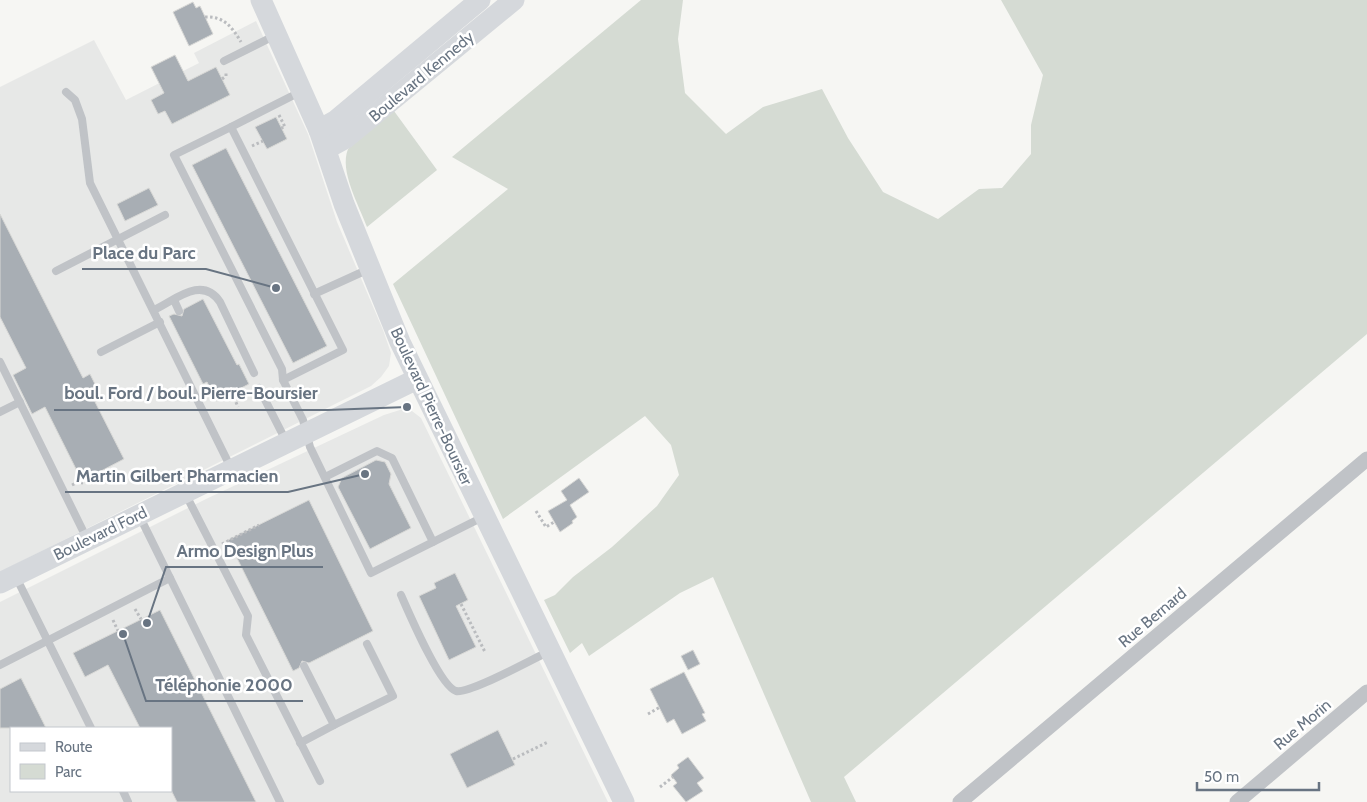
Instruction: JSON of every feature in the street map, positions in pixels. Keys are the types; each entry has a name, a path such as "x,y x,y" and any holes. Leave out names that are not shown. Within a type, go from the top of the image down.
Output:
{"street":[{"name":"Boulevard Pierre-Boursier","path":"261,0 303,91 344,204 417,379 624,802"},
{"name":"Boulevard Kennedy","path":"322,139 335,120 480,0"},
{"name":"Boulevard Kennedy","path":"322,139 346,138 509,1"},
{"name":"Boulevard Ford","path":"8,579 231,468 417,379"},
{"name":"Rue Bernard","path":"960,802 1367,459"},
{"name":"Rue Morin","path":"1237,802 1367,692"}],"lane":[{"path":"224,61 277,35"},
{"path":"303,91 174,155 282,368 283,380 302,420 325,477 371,573 484,516"},
{"path":"66,92 75,100 82,119 90,183 231,468"},
{"path":"231,127 342,350 283,380"},
{"path":"56,271 164,215"},
{"path":"314,294 370,269"},
{"path":"154,310 195,289 207,290 220,302 254,373"},
{"path":"174,300 179,311"},
{"path":"101,352 160,322"},
{"path":"0,362 87,539"},
{"path":"258,388 286,442"},
{"path":"0,412 20,402"},
{"path":"325,477 377,451 392,458 433,542"},
{"path":"184,491 248,616 246,635 320,781"},
{"path":"138,514 280,802"},
{"path":"0,665 170,578"},
{"path":"8,579 47,641 90,727"},
{"path":"401,595 439,674 450,688 457,691 474,687 550,651"},
{"path":"300,743 393,696 367,644"},
{"path":"304,666 334,726"}],"path":[{"path":"205,17 214,16 230,25 246,51"},
{"path":"280,117 285,126 282,128"},
{"path":"256,144 263,141"},
{"path":"232,393 238,407"},
{"path":"80,480 82,483 105,472 104,470"},
{"path":"536,511 546,527 554,522"},
{"path":"228,540 259,525"},
{"path":"461,604 485,652"},
{"path":"648,714 660,708"},
{"path":"513,759 548,742"},
{"path":"660,787 673,777"}],"shaded area":[{"path":"256,21 308,134 337,222 383,330 391,353 389,366 371,386 0,572 0,87 94,40 126,100 199,63 194,53"},
{"path":"403,409 412,411 421,418 608,802 0,802 0,602 206,499 384,415"}],"green space":[{"path":"641,0 683,0 678,39 685,93 726,134 763,107 822,89 848,138 883,192 938,219 979,189 1002,188 1031,154 1031,125 1043,75 1001,0 1367,0 1367,334 844,777 856,802 811,802 713,577 680,593 589,656 582,643 570,653 544,600 555,595 573,577 612,547 657,506 679,475 671,445 645,416 503,519 393,284 508,189 452,157"},
{"path":"394,111 437,170 367,227 348,178 346,158 348,149"}],"building":[{"path":"193,2 196,8 200,6 213,34 189,46 173,12"},
{"path":"175,55 188,81 216,67 230,95 172,124 165,111 158,114 151,100 164,93 151,67"},
{"path":"276,117 287,139 267,149 255,127"},
{"path":"226,148 327,346 293,363 192,165"},
{"path":"149,188 158,205 125,221 117,204"},
{"path":"0,214 83,378 90,374 97,388 90,392 124,459 82,481 45,407 32,414 13,375 26,368 0,317"},
{"path":"203,299 237,365 239,364 249,384 216,401 207,382 203,384 169,316 174,314 182,316 184,309"},
{"path":"376,460 385,462 391,474 389,484 411,528 370,549 338,487 342,478"},
{"path":"579,478 589,492 570,505 577,517 572,521 573,523 560,532 548,511 567,500 561,491"},
{"path":"309,500 373,631 309,663 302,661 299,668 293,671 228,540"},
{"path":"455,573 468,600 456,606 476,647 449,660 419,596 436,588 434,583"},
{"path":"160,610 256,802 177,802 172,792 172,727 139,727 108,665 85,677 73,653"},
{"path":"693,650 700,664 688,670 681,656"},
{"path":"684,672 705,713 702,714 706,721 682,734 674,719 667,723 650,689"},
{"path":"21,678 46,727 0,728 0,689"},
{"path":"498,730 515,765 467,788 450,754"},
{"path":"688,757 704,778 697,783 703,791 686,802 673,786 677,783 671,775 679,768 677,765"}],"place":[{"name":"Place du Parc","path":"276,288"},
{"name":"boul. Ford / boul. Pierre-Boursier","path":"407,407"},
{"name":"Martin Gilbert Pharmacien","path":"365,474"},
{"name":"Armo Design Plus","path":"147,623"},
{"name":"Téléphonie 2000","path":"123,634"}]}
